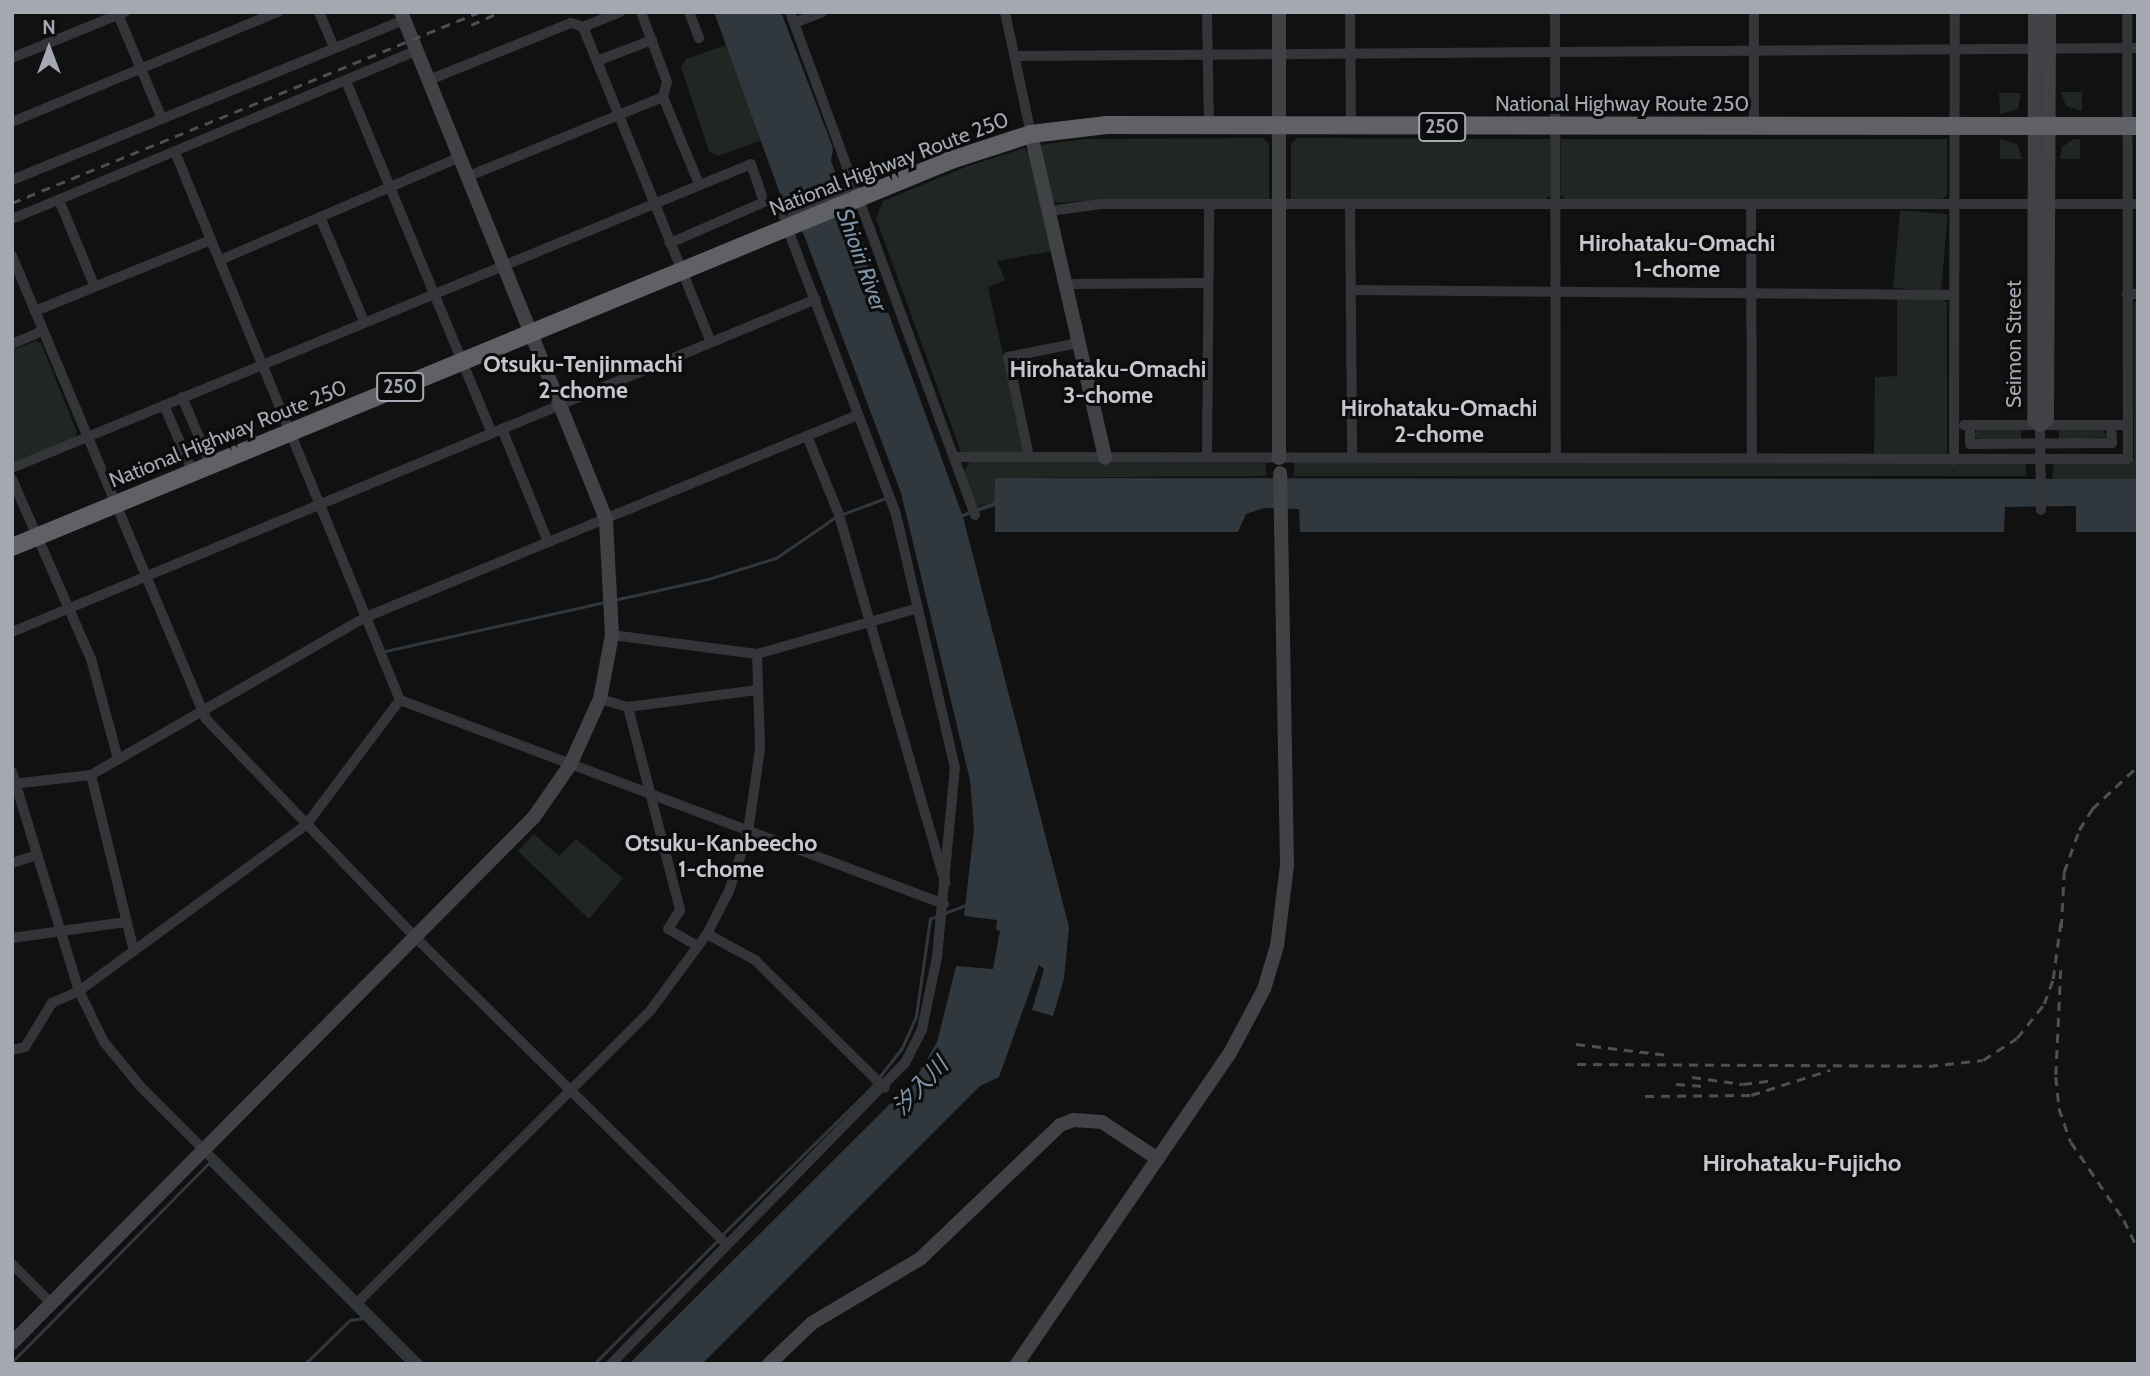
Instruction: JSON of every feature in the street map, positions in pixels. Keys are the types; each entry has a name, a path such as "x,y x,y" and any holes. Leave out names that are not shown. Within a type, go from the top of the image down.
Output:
{"highway":[{"name":"National Highway Route 250","path":"12,547 682,271 858,190 1031,134 1107,125 1352,128 2133,127"}],"street":[{"path":"12,122 278,12"},
{"path":"319,12 334,48"},
{"path":"429,80 571,23 583,27 620,12"},
{"path":"641,12 667,82 663,97 699,184"},
{"path":"689,12 699,38"},
{"path":"790,12 858,190 974,512"},
{"path":"794,23 822,12"},
{"path":"1005,12 1105,458"},
{"path":"1208,12 1209,126"},
{"path":"1017,1364 1231,1051 1264,989 1278,946 1287,866 1279,458 1279,12"},
{"path":"1350,12 1352,128"},
{"path":"1555,12 1556,456"},
{"path":"1754,12 1754,127"},
{"path":"1954,460 1955,12"},
{"name":"Seimon Street","path":"2035,12 2042,49"},
{"name":"Seimon Street","path":"2040,425 2034,419 2042,204 2042,49 2049,12"},
{"path":"954,457 2128,459 2133,127 2132,48 2127,12"},
{"path":"12,58 120,13 162,119"},
{"path":"12,180 334,48 401,14 533,333 606,519 612,635 600,699 570,765 534,817 12,1343"},
{"path":"583,27 711,342"},
{"path":"597,61 652,40"},
{"path":"1014,56 2132,48"},
{"path":"12,219 416,51"},
{"path":"346,80 462,361 548,542"},
{"path":"469,176 663,97"},
{"path":"175,152 400,700 944,904"},
{"path":"220,260 460,157"},
{"path":"12,468 504,263 751,164 764,202 670,243"},
{"path":"59,200 94,285"},
{"path":"1050,211 1101,204 2132,204"},
{"path":"1751,204 1752,458"},
{"path":"1207,457 1209,205"},
{"path":"1350,205 1352,457"},
{"path":"320,217 364,321"},
{"path":"611,1364 885,1088 905,1063 922,1029 944,904 956,768 896,514 785,222"},
{"path":"35,311 211,240"},
{"path":"12,256 201,709 230,748 415,937 727,1245"},
{"path":"1066,284 1208,283"},
{"path":"1351,290 1954,295"},
{"path":"12,632 816,299"},
{"path":"12,344 43,331"},
{"path":"1029,457 1008,357 1078,343"},
{"path":"182,397 211,465"},
{"path":"164,405 192,473"},
{"path":"14,784 91,775 201,709 366,617 858,415"},
{"path":"1954,425 2128,425"},
{"path":"1970,425 1970,444 2112,443 2111,425"},
{"path":"2040,425 2041,510"},
{"path":"807,436 839,515 946,888"},
{"path":"12,479 91,659 118,759"},
{"path":"612,635 757,654 918,608"},
{"path":"357,1303 650,1011 707,934 729,891 748,832 760,749 757,654"},
{"path":"600,699 628,707 758,690"},
{"path":"12,1050 24,1047 52,1003 79,992 306,825 400,700"},
{"path":"628,707 680,909 668,929 698,946"},
{"path":"12,772 79,992 104,1042 141,1087 418,1364"},
{"path":"91,775 134,951"},
{"path":"12,863 37,855"},
{"path":"12,938 126,922"},
{"path":"707,934 755,960 885,1088"},
{"path":"769,1364 812,1323 920,1259 1060,1125 1074,1120 1102,1122 1158,1159"},
{"path":"12,1264 52,1304"}],"shaded area":[{"path":"726,45 762,140 718,156 709,151 681,67 686,59"},
{"path":"2061,92 2082,92 2082,111 2066,106"},
{"path":"1999,93 2021,93 2018,109 2000,114"},
{"path":"1263,138 1269,144 1269,199 1108,199 1057,203 1052,201 1040,145 1085,139"},
{"path":"1297,138 1550,139 1550,195 1546,199 1291,199 1291,144"},
{"path":"1561,139 1947,139 1947,195 1943,199 1565,199 1561,195"},
{"path":"2000,139 2017,144 2022,159 2000,159"},
{"path":"2074,139 2080,139 2080,159 2060,159 2062,147"},
{"path":"1025,148 1032,160 1052,251 997,261 1005,280 988,287 1025,454 961,452 876,218 883,201 968,166"},
{"path":"1900,210 1948,214 1941,292 1893,288"},
{"path":"1897,299 1944,299 1947,303 1947,454 1874,454 1875,377 1897,376"},
{"path":"2138,299 2138,479 2052,479 2054,462 2134,459 2134,303"},
{"path":"36,341 41,343 77,432 75,437 12,463 12,350"},
{"path":"2059,427 2101,427 2107,437 2059,440"},
{"path":"1977,428 2021,428 2021,440 1980,440 1974,436"},
{"path":"970,461 1266,463 1266,476 995,478 994,502 977,507 964,472"},
{"path":"1294,461 2026,461 2026,476 1294,476"},
{"path":"534,834 559,856 576,839 623,878 589,919 518,851"}],"water":[{"path":"714,12 781,12 833,148 831,161 839,181 836,192 846,213 853,216 962,514 994,502 995,478 2138,479 2138,532 2076,532 2076,506 2005,507 2004,532 1300,532 1299,509 1264,508 1246,514 1238,532 995,532 995,506 963,517 1069,927 1064,979 1053,1016 1032,1010 1044,969 1039,965 999,1077 980,1086 702,1364 629,1364 916,1078 937,1042 956,966 993,969 1000,931 996,930 997,920 964,916 974,829 970,780 901,493 804,235 782,199"}],"waterway":[{"path":"843,514 886,498"},
{"path":"614,600 708,579 776,558 837,516"},
{"path":"381,652 604,602"},
{"path":"945,913 968,904"},
{"path":"722,1235 870,1089 902,1048 916,1016 930,919 939,915"},
{"path":"12,1362 209,1163 364,1318"},
{"path":"594,1364 718,1240"},
{"path":"305,1364 350,1320 364,1318 409,1364"}],"railway":[{"path":"12,203 479,12"},
{"path":"471,25 500,12"},
{"path":"2061,928 2064,872 2079,830 2092,809 2138,766"},
{"path":"1577,1064 1929,1066 1983,1060 2017,1038 2044,1004 2053,979 2061,920"},
{"path":"2061,970 2056,1077 2059,1108 2071,1142 2124,1220 2138,1249"},
{"path":"1576,1044 1668,1055"},
{"path":"1645,1096 1751,1095 1830,1070"},
{"path":"1692,1077 1743,1084 1775,1080"},
{"path":"1676,1084 1704,1086"}],"district":[{"name":"Hirohataku-Omachi 1-chome","path":"1677,256"},
{"name":"Otsuku-Tenjinmachi 2-chome","path":"583,377"},
{"name":"Hirohataku-Omachi 3-chome","path":"1108,382"},
{"name":"Hirohataku-Omachi 2-chome","path":"1439,421"},
{"name":"Otsuku-Kanbeecho 1-chome","path":"721,856"},
{"name":"Hirohataku-Fujicho","path":"1802,1163"}],"water label":[{"name":"Shioiri River","path":"862,260"},
{"name":"汐入川","path":"920,1086"}]}
